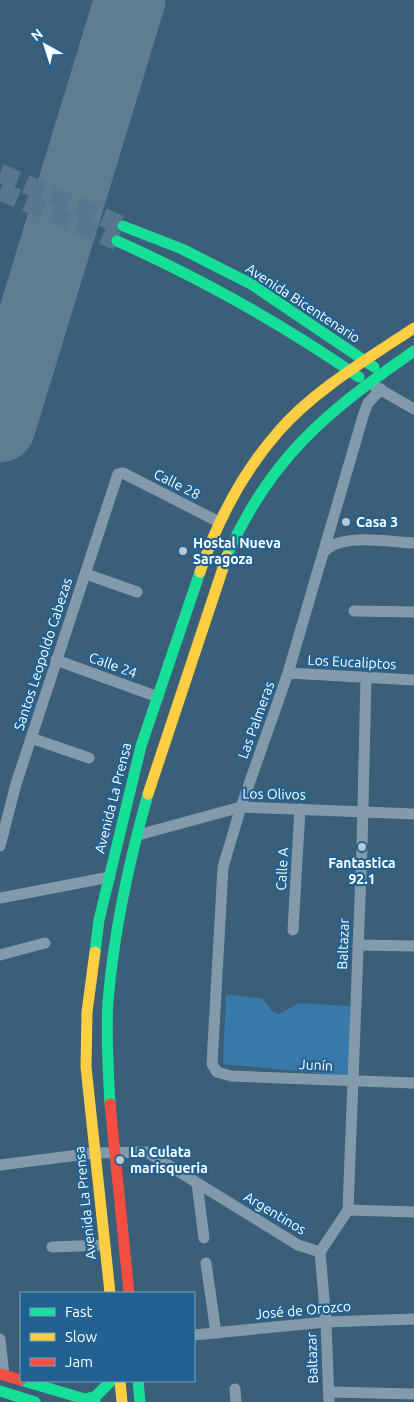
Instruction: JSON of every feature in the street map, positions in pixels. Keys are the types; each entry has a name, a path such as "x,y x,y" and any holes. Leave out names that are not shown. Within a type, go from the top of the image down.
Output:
{"main road":[{"name":"Avenida Bicentenario","path":"123,226 182,249 251,284 382,373"},
{"path":"118,241 176,267 239,299 368,384"},
{"name":"Avenida La Prensa","path":"110,1292 86,1066 87,1012 99,920 141,746 219,522 244,479 278,432 313,400 364,361 414,328"},
{"path":"129,1292 113,1152 107,1057 108,1009 119,918 138,835 163,747 207,612 233,542 262,487 296,443 382,373 414,351"},
{"path":"2,1374 20,1379"},
{"path":"35,1382 61,1386 91,1401 110,1382"},
{"path":"120,1382 122,1402"},
{"path":"138,1382 140,1402"},
{"path":"0,1391 35,1402"}],"street":[{"path":"368,384 381,389 414,409"},
{"name":"Las Palmeras","path":"217,1072 212,1064 223,867 241,807 288,673 326,550 364,413 368,403 381,389"},
{"name":"Calle 28","path":"120,473 219,522"},
{"name":"Santos Leopoldo Cabezas","path":"0,846 16,784 118,474 120,473"},
{"path":"326,550 333,543 349,540 414,543"},
{"path":"86,574 137,592"},
{"path":"354,611 414,612"},
{"name":"Calle 24","path":"56,660 158,697"},
{"name":"Los Eucaliptos","path":"288,673 414,680"},
{"name":"Baltazar","path":"348,1210 354,1082 366,678"},
{"path":"31,738 89,758"},
{"name":"Los Olivos","path":"138,835 241,807 414,814"},
{"name":"Calle A","path":"293,930 300,809"},
{"path":"0,898 110,877"},
{"path":"0,954 45,943"},
{"path":"358,945 414,946"},
{"name":"Junín","path":"217,1072 231,1076 354,1082 414,1082"},
{"name":"Argentinos","path":"94,1153 147,1152 298,1245 320,1252"},
{"path":"0,1165 94,1153"},
{"path":"197,1183 204,1238"},
{"path":"320,1252 348,1210 414,1212"},
{"path":"52,1247 104,1245"},
{"name":"Baltazar","path":"320,1252 326,1322 329,1397"},
{"path":"206,1263 216,1333"},
{"name":"José de Orozco","path":"195,1335 326,1322 414,1319"},
{"path":"0,1339 2,1374"},
{"path":"235,1390 236,1402"},
{"path":"329,1397 414,1394"}],"shaded area":[{"path":"226,994 263,999 272,1011 279,1014 299,1003 350,1006 349,1076 223,1064"}],"runway":[{"path":"0,427 130,0"}],"tunnel":[{"path":"0,173 123,226"},
{"path":"0,191 117,241"}],"traffic: fast":[{"path":"123,226 182,249 251,284 374,367"},
{"path":"117,241 241,303 330,357 359,377"},
{"path":"227,556 244,521 282,463 328,416 414,351"},
{"path":"95,952 99,920 141,746 200,572"},
{"path":"110,1104 107,1027 114,949 123,896 148,794"},
{"path":"27,1382 95,1402"},
{"path":"86,1399 96,1396 110,1382"},
{"path":"138,1382 140,1402"},
{"path":"0,1391 35,1402"}],"traffic: slow":[{"path":"200,572 214,535 232,498 253,464 278,432 292,417 325,389 360,363 414,328"},
{"path":"148,794 227,556"},
{"path":"95,952 87,1012 86,1067 110,1292"},
{"path":"120,1382 122,1402"}],"traffic: jam":[{"path":"110,1104 129,1292"},
{"path":"0,1374 20,1380"}],"place":[{"name":"Casa 3","path":"346,522"},
{"name":"Hostal Nueva Saragoza","path":"183,551"},
{"name":"Fantastica 92.1","path":"362,847"},
{"name":"La Culata marisqueria","path":"120,1160"}]}
